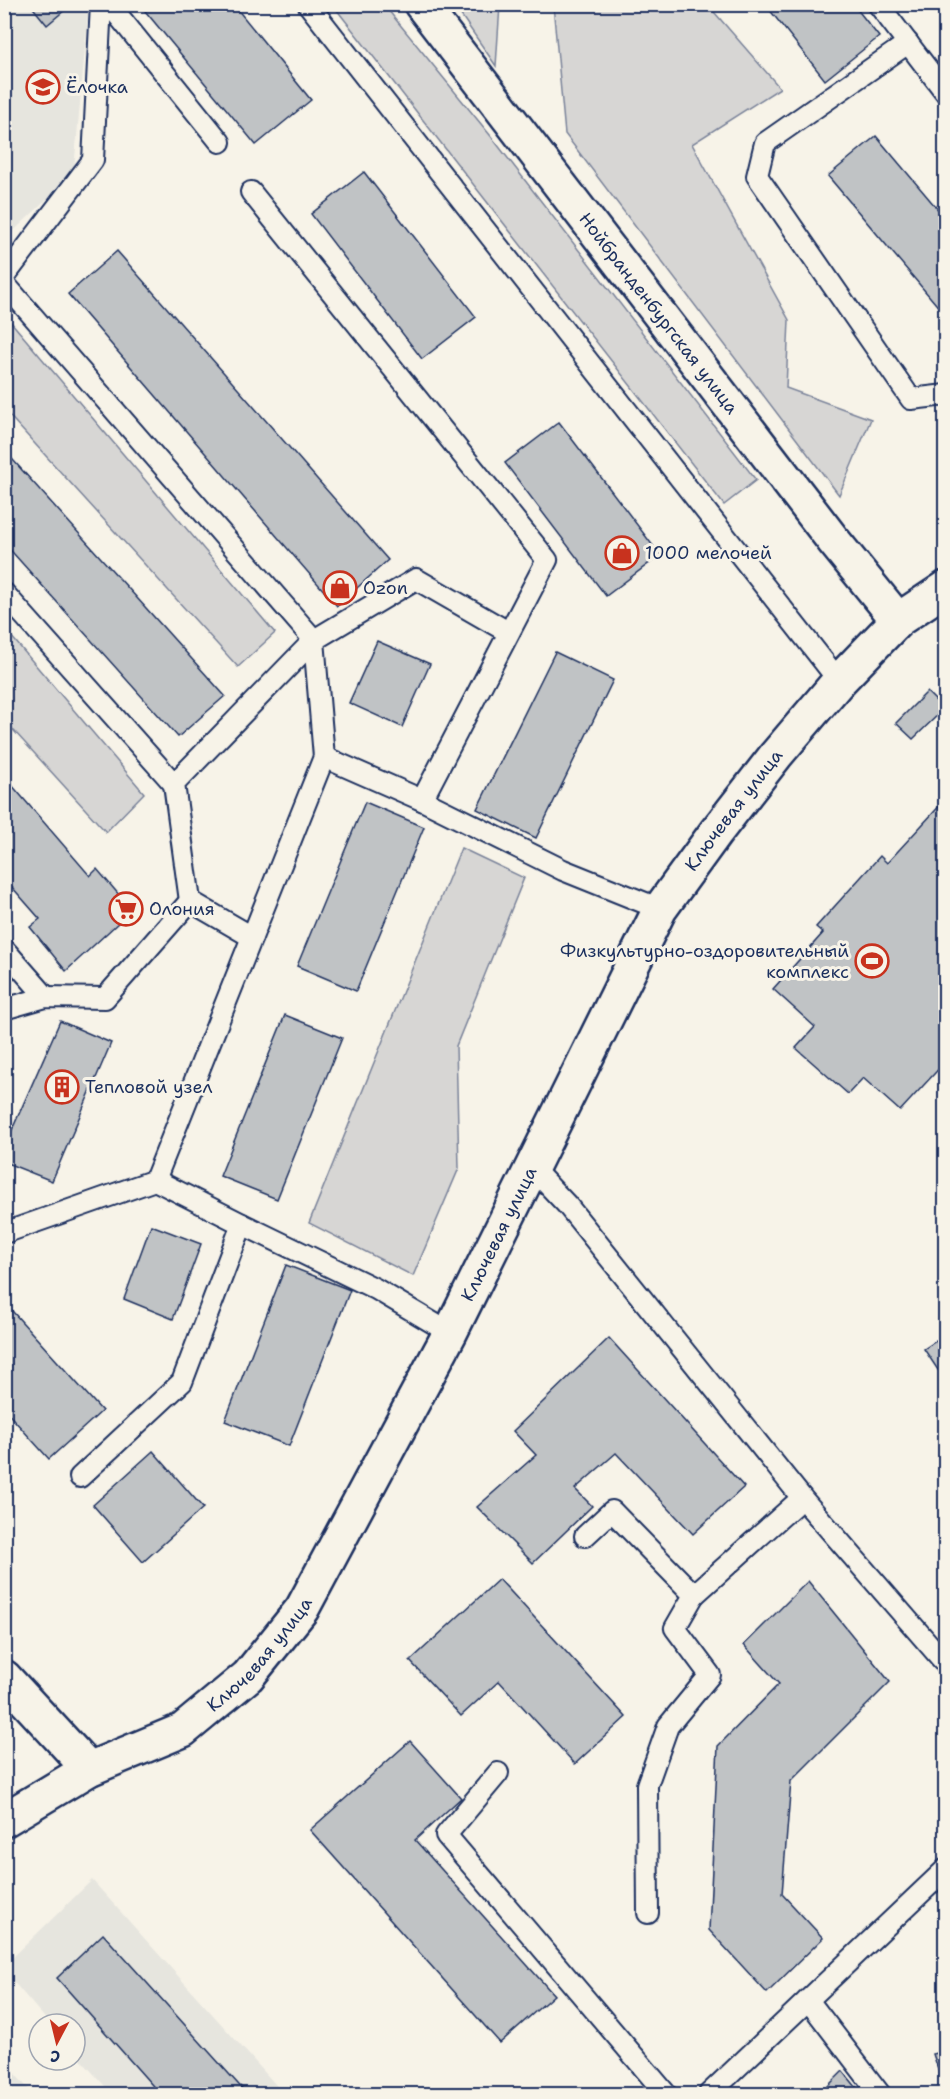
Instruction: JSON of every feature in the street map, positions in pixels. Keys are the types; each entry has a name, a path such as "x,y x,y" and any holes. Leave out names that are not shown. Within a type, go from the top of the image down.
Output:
{"main road":[{"name":"Нойбранденбургская улица","path":"421,4 833,540 898,620"},
{"name":"Ключевая улица","path":"4,1821 89,1769 183,1730 248,1676 302,1609 450,1333 660,909 776,755 839,681 898,620 945,588"},
{"path":"4,1677 89,1769"}],"lane":[{"path":"4,278 93,160 101,4"},
{"path":"109,4 220,142"},
{"path":"308,4 839,681"},
{"path":"878,4 945,93"},
{"path":"908,43 765,143 757,176 911,399 945,395"},
{"path":"251,192 547,560 422,800"},
{"path":"4,283 314,640 324,757 155,1180"},
{"path":"174,784 314,640 416,579 508,632"},
{"path":"4,593 174,784 190,901 105,998 46,997 4,1010"},
{"path":"324,757 422,800 563,870 660,909"},
{"path":"190,901 252,937"},
{"path":"4,949 46,997"},
{"path":"533,1169 567,1205 802,1498 945,1664"},
{"path":"4,1233 155,1180 376,1289 450,1333"},
{"path":"80,1477 182,1382 243,1224"},
{"path":"648,1913 646,1785 668,1726 710,1675 675,1628 694,1595 802,1498"},
{"path":"585,1536 612,1511 694,1595"},
{"path":"498,1773 446,1835 666,2094"},
{"path":"710,2094 945,1869"},
{"path":"808,2000 880,2094"}],"shaded area":[{"name":"Ёлочка","path":"5,5 89,5 74,169 55,192 5,239"},
{"path":"333,5 384,5 490,135 756,480 724,505"},
{"path":"454,5 500,5 496,66"},
{"path":"553,5 708,5 780,88 692,144 789,320 786,388 871,419 839,495 565,134"},
{"path":"5,315 275,633 238,667 5,411"},
{"path":"5,629 144,793 106,832 5,721"},
{"path":"461,848 524,878 456,1046 459,1168 413,1276 309,1223"},
{"path":"92,1880 284,2094 112,2094 87,2066 87,2012 40,2012 5,1972 4,1966"},
{"path":"5,2063 33,2094 5,2094"}],"building":[{"path":"30,4 72,4 47,25"},
{"path":"143,4 233,4 311,100 256,145 141,6"},
{"path":"765,4 853,4 879,37 825,80"},
{"path":"876,136 946,219 946,316 828,176"},
{"path":"364,172 476,317 422,359 311,214"},
{"path":"117,251 388,560 337,606 68,294"},
{"path":"559,422 660,555 606,596 505,463"},
{"path":"4,450 225,696 178,737 4,543"},
{"path":"377,641 430,664 402,727 349,703"},
{"path":"555,652 613,680 536,838 477,809"},
{"path":"927,692 944,709 913,739 896,723"},
{"path":"4,776 90,876 97,869 132,910 66,971 30,927 40,919 4,878"},
{"name":"Физкультурно-оздоровительный комплекс","path":"946,799 946,1061 900,1111 863,1078 848,1094 796,1048 815,1027 773,989 823,933 816,927 880,856 887,863"},
{"path":"365,802 424,827 356,991 297,966"},
{"path":"285,1015 342,1038 277,1199 220,1176"},
{"name":"Тепловой узел","path":"60,1021 111,1043 52,1181 4,1162 4,1148"},
{"path":"151,1225 201,1244 173,1319 124,1299"},
{"path":"286,1265 350,1290 289,1446 225,1421"},
{"path":"4,1302 102,1411 49,1459 4,1409"},
{"path":"609,1338 744,1487 693,1534 616,1453 575,1489 592,1506 533,1563 477,1507 536,1455 513,1431"},
{"path":"936,1341 946,1355 946,1365 938,1370 924,1349"},
{"path":"153,1451 203,1508 143,1562 93,1505"},
{"path":"499,1579 626,1717 575,1764 499,1681 461,1716 410,1661"},
{"path":"808,1581 890,1682 791,1781 782,1894 823,1938 767,1993 709,1930 718,1746 779,1684 744,1645"},
{"path":"410,1741 461,1798 415,1840 554,1995 500,2043 310,1830"},
{"path":"103,1934 247,2094 160,2094 57,1978"},
{"path":"946,2051 946,2092 933,2054"},
{"path":"843,2071 862,2094 820,2094"}],"place":[{"name":"Ёлочка","path":"43,87"},
{"name":"1000 мелочей","path":"622,553"},
{"name":"Ozon","path":"340,588"},
{"name":"Олония","path":"126,909"},
{"name":"Физкультурно-оздоровительный комплекс","path":"872,961"},
{"name":"Тепловой узел","path":"62,1087"}]}
